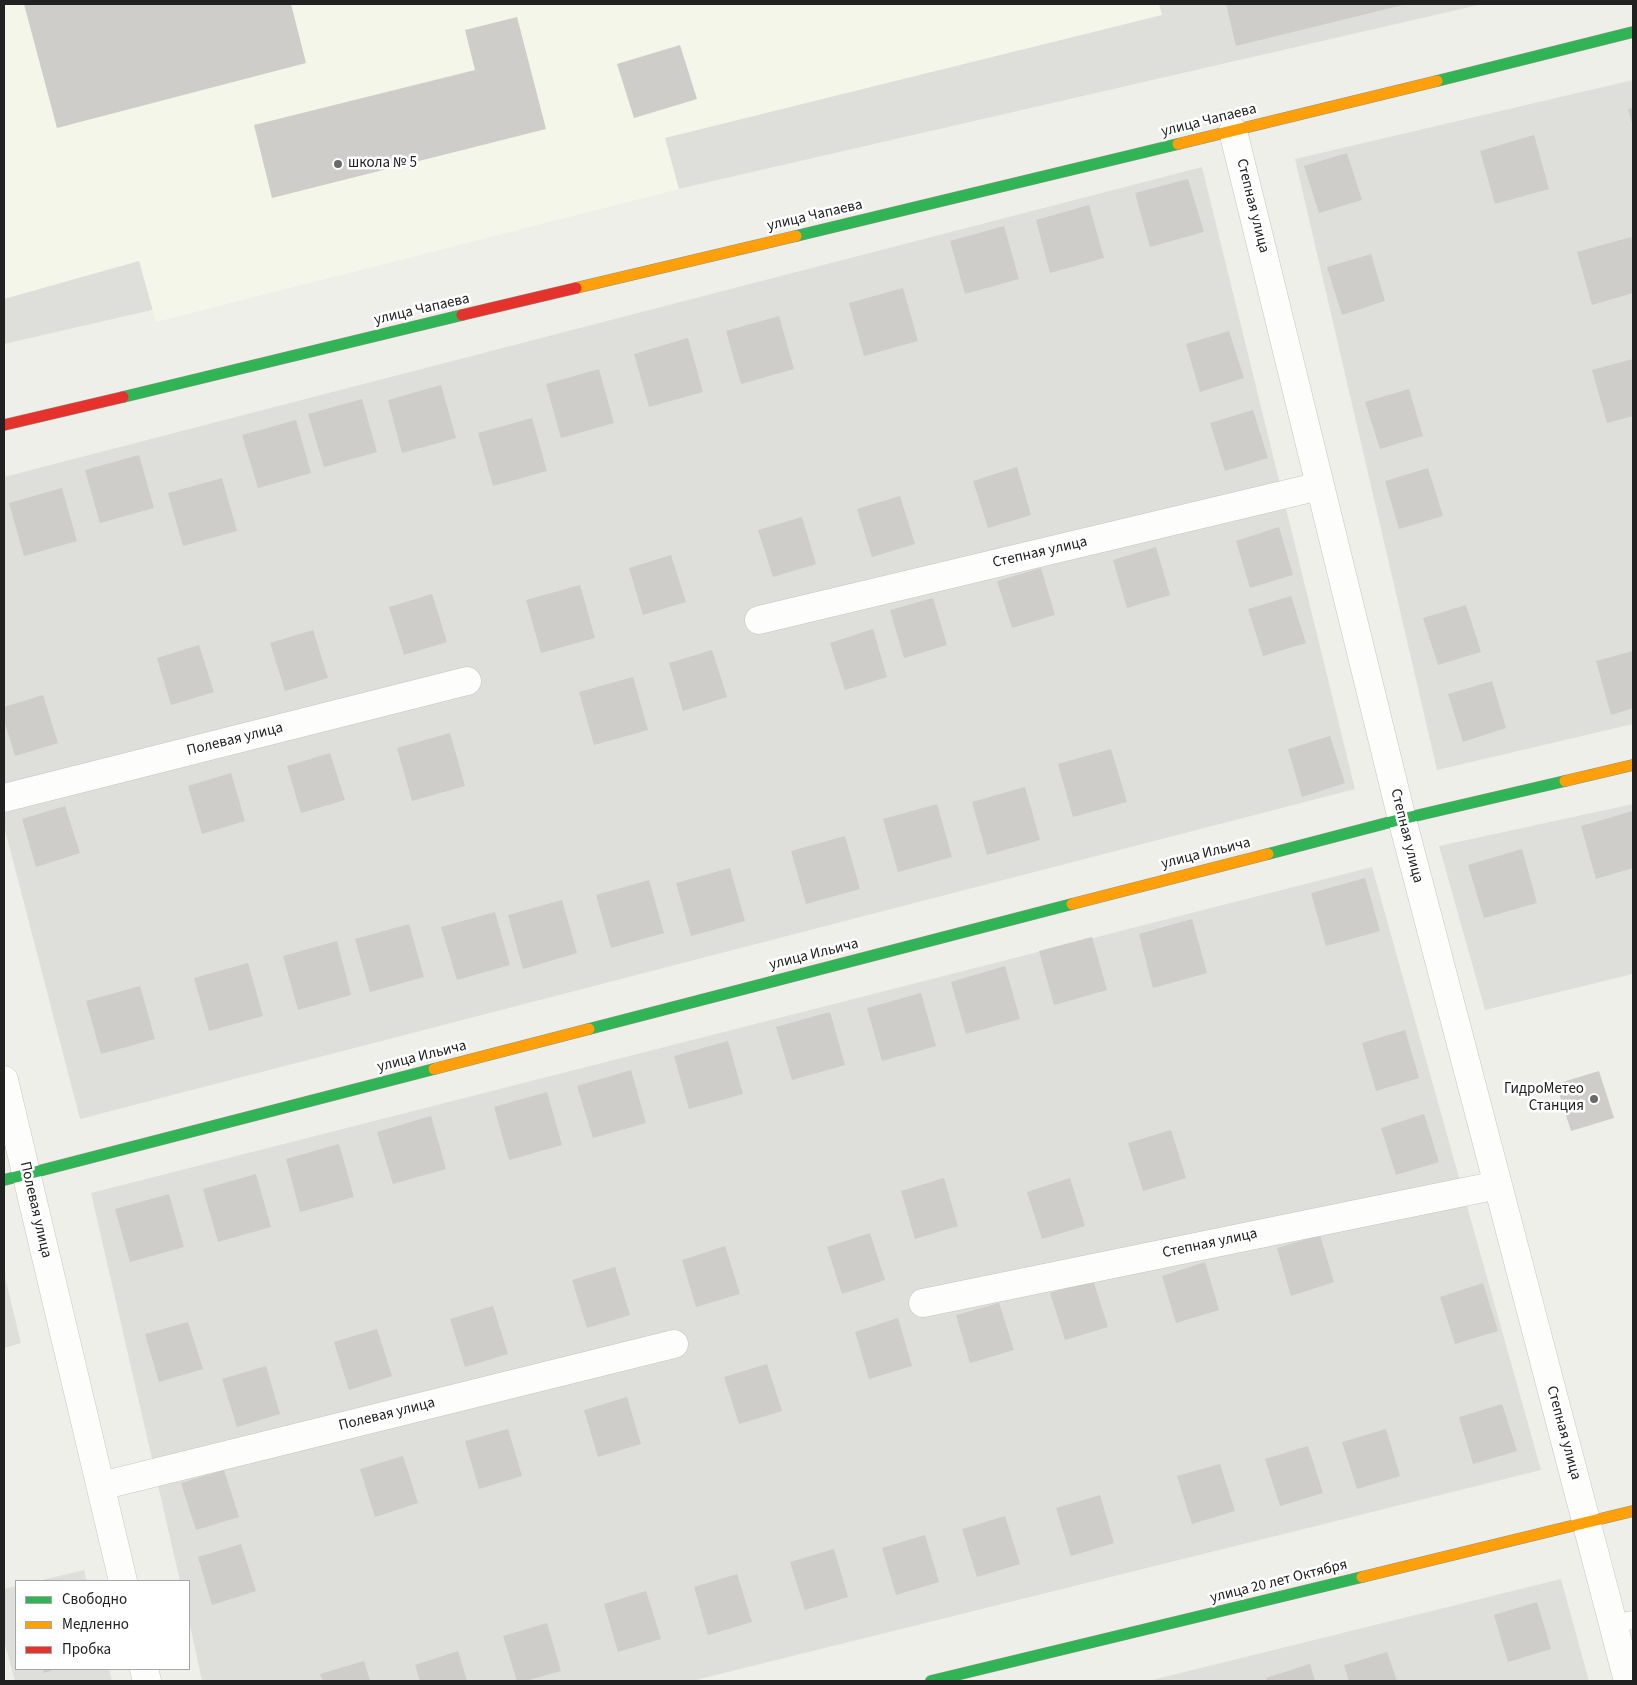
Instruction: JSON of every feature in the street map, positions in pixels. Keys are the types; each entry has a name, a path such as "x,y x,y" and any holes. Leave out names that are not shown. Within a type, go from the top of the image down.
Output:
{"main road":[{"name":"улица Чапаева","path":"4,425 1233,131 1633,32"},
{"name":"улица Ильича","path":"15,1177 1402,819 1633,765"},
{"name":"улица 20 лет Октября","path":"931,1681 1633,1510"}],"street":[{"name":"Степная улица","path":"1233,131 1402,819 1586,1522 1623,1622 1628,1681"},
{"name":"Степная улица","path":"759,620 1320,486"},
{"name":"Полевая улица","path":"4,798 467,681"},
{"name":"Полевая улица","path":"4,1080 15,1177 100,1486 123,1580"},
{"name":"Степная улица","path":"923,1303 1498,1186"},
{"name":"Полевая улица","path":"100,1486 674,1344"}],"shaded area":[{"name":"школа № 5","path":"4,4 1483,4 4,344"},
{"name":"школа № 5","path":"4,4 1159,4 1162,15 665,138 679,189 156,322 139,261 4,299"},
{"path":"1633,80 1633,724 1437,770 1295,159"},
{"path":"1202,167 1355,789 80,1119 4,826 4,477"},
{"path":"1633,804 1633,974 1485,1010 1439,846"},
{"path":"1372,867 1541,1470 692,1681 202,1681 190,1626 190,1580 180,1580 91,1193"},
{"path":"4,1273 21,1343 4,1348"},
{"path":"84,1570 87,1580 42,1580"},
{"path":"1561,1579 1589,1681 1148,1681"},
{"path":"15,1586 15,1670 109,1670 112,1681 15,1681 4,1641 4,1589"}],"building":[{"path":"24,4 291,4 306,63 57,128"},
{"path":"1226,4 1407,4 1236,46"},
{"path":"517,17 546,129 272,198 254,125 475,70 465,30"},
{"path":"680,45 697,99 634,118 617,64"},
{"path":"1633,108 1633,127 1628,109"},
{"path":"1534,135 1549,189 1495,204 1480,151"},
{"path":"1347,153 1362,200 1319,213 1304,166"},
{"path":"1188,179 1204,232 1150,247 1135,193"},
{"path":"1089,205 1104,258 1050,273 1036,220"},
{"path":"1004,226 1019,279 965,294 950,241"},
{"path":"1631,237 1633,245 1633,293 1592,305 1577,252"},
{"path":"1371,254 1385,301 1342,315 1327,267"},
{"path":"903,288 918,341 864,356 849,303"},
{"path":"779,316 794,369 741,384 726,331"},
{"path":"1229,331 1244,378 1200,392 1186,344"},
{"path":"688,338 703,392 649,407 634,354"},
{"path":"1633,359 1633,416 1607,423 1592,370"},
{"path":"599,369 614,423 561,438 546,384"},
{"path":"441,385 456,438 402,453 388,400"},
{"path":"1409,389 1423,436 1380,449 1365,402"},
{"path":"362,399 377,452 324,467 308,414"},
{"path":"1253,410 1268,458 1225,471 1210,423"},
{"path":"532,418 547,471 493,486 478,433"},
{"path":"296,420 311,473 258,488 242,435"},
{"path":"139,455 154,508 100,523 85,470"},
{"path":"1017,467 1031,515 988,528 973,481"},
{"path":"1428,468 1443,516 1399,529 1385,481"},
{"path":"222,478 237,531 183,546 168,493"},
{"path":"62,488 77,541 24,556 9,503"},
{"path":"900,496 915,544 872,557 857,509"},
{"path":"802,517 816,564 773,577 758,530"},
{"path":"1279,527 1293,575 1250,588 1236,541"},
{"path":"1156,547 1170,595 1127,608 1113,560"},
{"path":"671,555 686,602 643,615 629,568"},
{"path":"1041,568 1055,615 1012,628 997,581"},
{"path":"580,585 595,638 541,653 526,600"},
{"path":"432,594 447,642 404,655 389,607"},
{"path":"1291,596 1306,643 1263,656 1248,609"},
{"path":"933,598 947,645 904,658 890,610"},
{"path":"1466,605 1481,652 1438,665 1423,618"},
{"path":"873,629 887,677 845,690 830,643"},
{"path":"313,630 328,678 285,691 270,643"},
{"path":"199,645 214,692 171,705 157,658"},
{"path":"712,650 727,697 683,711 669,663"},
{"path":"1633,651 1633,708 1611,715 1596,661"},
{"path":"633,677 648,730 594,745 579,692"},
{"path":"1492,681 1506,728 1463,742 1448,694"},
{"path":"43,695 58,743 15,756 4,720 4,707"},
{"path":"450,733 465,786 412,801 397,748"},
{"path":"1330,736 1345,783 1302,797 1288,749"},
{"path":"1111,749 1127,802 1073,817 1058,764"},
{"path":"330,753 345,800 301,813 287,766"},
{"path":"231,773 245,821 202,834 188,786"},
{"path":"1025,787 1040,840 987,855 972,802"},
{"path":"937,804 952,857 898,872 883,819"},
{"path":"65,806 80,853 36,867 22,819"},
{"path":"1633,811 1633,868 1596,879 1581,826"},
{"path":"845,836 860,889 806,904 791,851"},
{"path":"1522,849 1537,903 1484,918 1468,865"},
{"path":"730,868 745,921 691,936 676,883"},
{"path":"1365,878 1380,931 1326,946 1311,893"},
{"path":"649,880 664,933 611,948 596,895"},
{"path":"562,900 577,953 523,969 508,915"},
{"path":"495,912 510,965 457,980 441,927"},
{"path":"1192,919 1207,973 1153,988 1139,934"},
{"path":"409,924 424,977 370,992 355,939"},
{"path":"1092,937 1107,990 1054,1005 1039,951"},
{"path":"337,941 351,995 298,1010 283,956"},
{"path":"248,963 263,1016 209,1031 194,978"},
{"path":"1005,966 1020,1019 966,1034 951,982"},
{"path":"140,986 155,1039 101,1054 86,1001"},
{"path":"921,993 936,1046 882,1061 867,1008"},
{"path":"830,1012 845,1065 792,1080 776,1027"},
{"path":"1405,1030 1419,1078 1376,1091 1362,1043"},
{"path":"728,1041 743,1094 689,1109 674,1056"},
{"path":"631,1070 646,1123 593,1138 577,1086"},
{"path":"1599,1071 1614,1118 1571,1131 1556,1084"},
{"path":"547,1092 562,1145 509,1160 494,1107"},
{"path":"1424,1114 1439,1162 1396,1175 1381,1128"},
{"path":"431,1116 446,1169 393,1184 377,1132"},
{"path":"1171,1130 1186,1178 1143,1191 1128,1143"},
{"path":"339,1144 354,1197 300,1212 286,1159"},
{"path":"256,1174 271,1227 218,1242 203,1189"},
{"path":"944,1178 958,1226 915,1239 901,1191"},
{"path":"1070,1178 1085,1226 1042,1239 1027,1192"},
{"path":"169,1194 184,1247 130,1262 115,1209"},
{"path":"870,1233 885,1280 842,1294 827,1247"},
{"path":"1320,1235 1334,1282 1291,1296 1277,1248"},
{"path":"725,1246 740,1294 696,1307 682,1260"},
{"path":"1205,1262 1219,1310 1176,1323 1162,1276"},
{"path":"615,1267 630,1315 587,1328 572,1280"},
{"path":"1093,1280 1108,1327 1065,1340 1050,1293"},
{"path":"1483,1283 1498,1331 1455,1344 1440,1297"},
{"path":"999,1303 1014,1350 970,1363 956,1315"},
{"path":"493,1306 508,1354 465,1367 450,1319"},
{"path":"898,1318 912,1366 869,1379 855,1332"},
{"path":"188,1322 203,1369 159,1382 145,1334"},
{"path":"377,1329 392,1376 349,1390 334,1342"},
{"path":"767,1364 782,1411 739,1424 724,1377"},
{"path":"266,1366 280,1414 237,1427 222,1379"},
{"path":"627,1397 641,1444 598,1457 584,1410"},
{"path":"1502,1404 1517,1451 1473,1464 1459,1417"},
{"path":"508,1429 522,1476 479,1489 465,1441"},
{"path":"1386,1429 1400,1476 1357,1489 1342,1442"},
{"path":"1308,1446 1323,1493 1280,1506 1265,1459"},
{"path":"403,1456 418,1503 375,1517 360,1469"},
{"path":"1220,1464 1235,1511 1192,1524 1177,1476"},
{"path":"224,1470 239,1517 196,1530 181,1483"},
{"path":"1100,1495 1114,1543 1071,1556 1056,1508"},
{"path":"1005,1516 1020,1564 977,1577 962,1529"},
{"path":"925,1535 939,1582 896,1595 882,1548"},
{"path":"241,1544 256,1591 212,1605 198,1557"},
{"path":"834,1549 848,1597 805,1610 790,1562"},
{"path":"737,1574 752,1622 708,1635 694,1587"},
{"path":"646,1591 661,1639 618,1652 604,1604"},
{"path":"1537,1602 1551,1649 1508,1662 1494,1615"},
{"path":"547,1623 561,1671 525,1681 517,1681 503,1636"},
{"path":"458,1651 467,1681 420,1681 415,1665"},
{"path":"1387,1652 1397,1681 1349,1681 1344,1665"},
{"path":"364,1661 370,1681 323,1681 320,1674"},
{"path":"1310,1664 1315,1681 1267,1681 1266,1678"}],"traffic: fast":[{"path":"1437,81 1633,32"},
{"path":"796,236 1178,144"},
{"path":"123,397 462,315"},
{"path":"1268,854 1402,819 1565,781"},
{"path":"589,1029 1072,904"},
{"path":"4,1180 434,1069"},
{"path":"931,1681 1362,1577"}],"traffic: slow":[{"path":"1178,144 1437,81"},
{"path":"576,288 796,236"},
{"path":"1565,781 1633,765"},
{"path":"1072,904 1268,854"},
{"path":"434,1069 589,1029"},
{"path":"1362,1577 1633,1511"}],"traffic: jam":[{"path":"462,315 576,288"},
{"path":"4,425 123,397"}],"place":[{"name":"школа № 5","path":"338,164"},
{"name":"ГидроМетео Станция","path":"1594,1099"}]}
